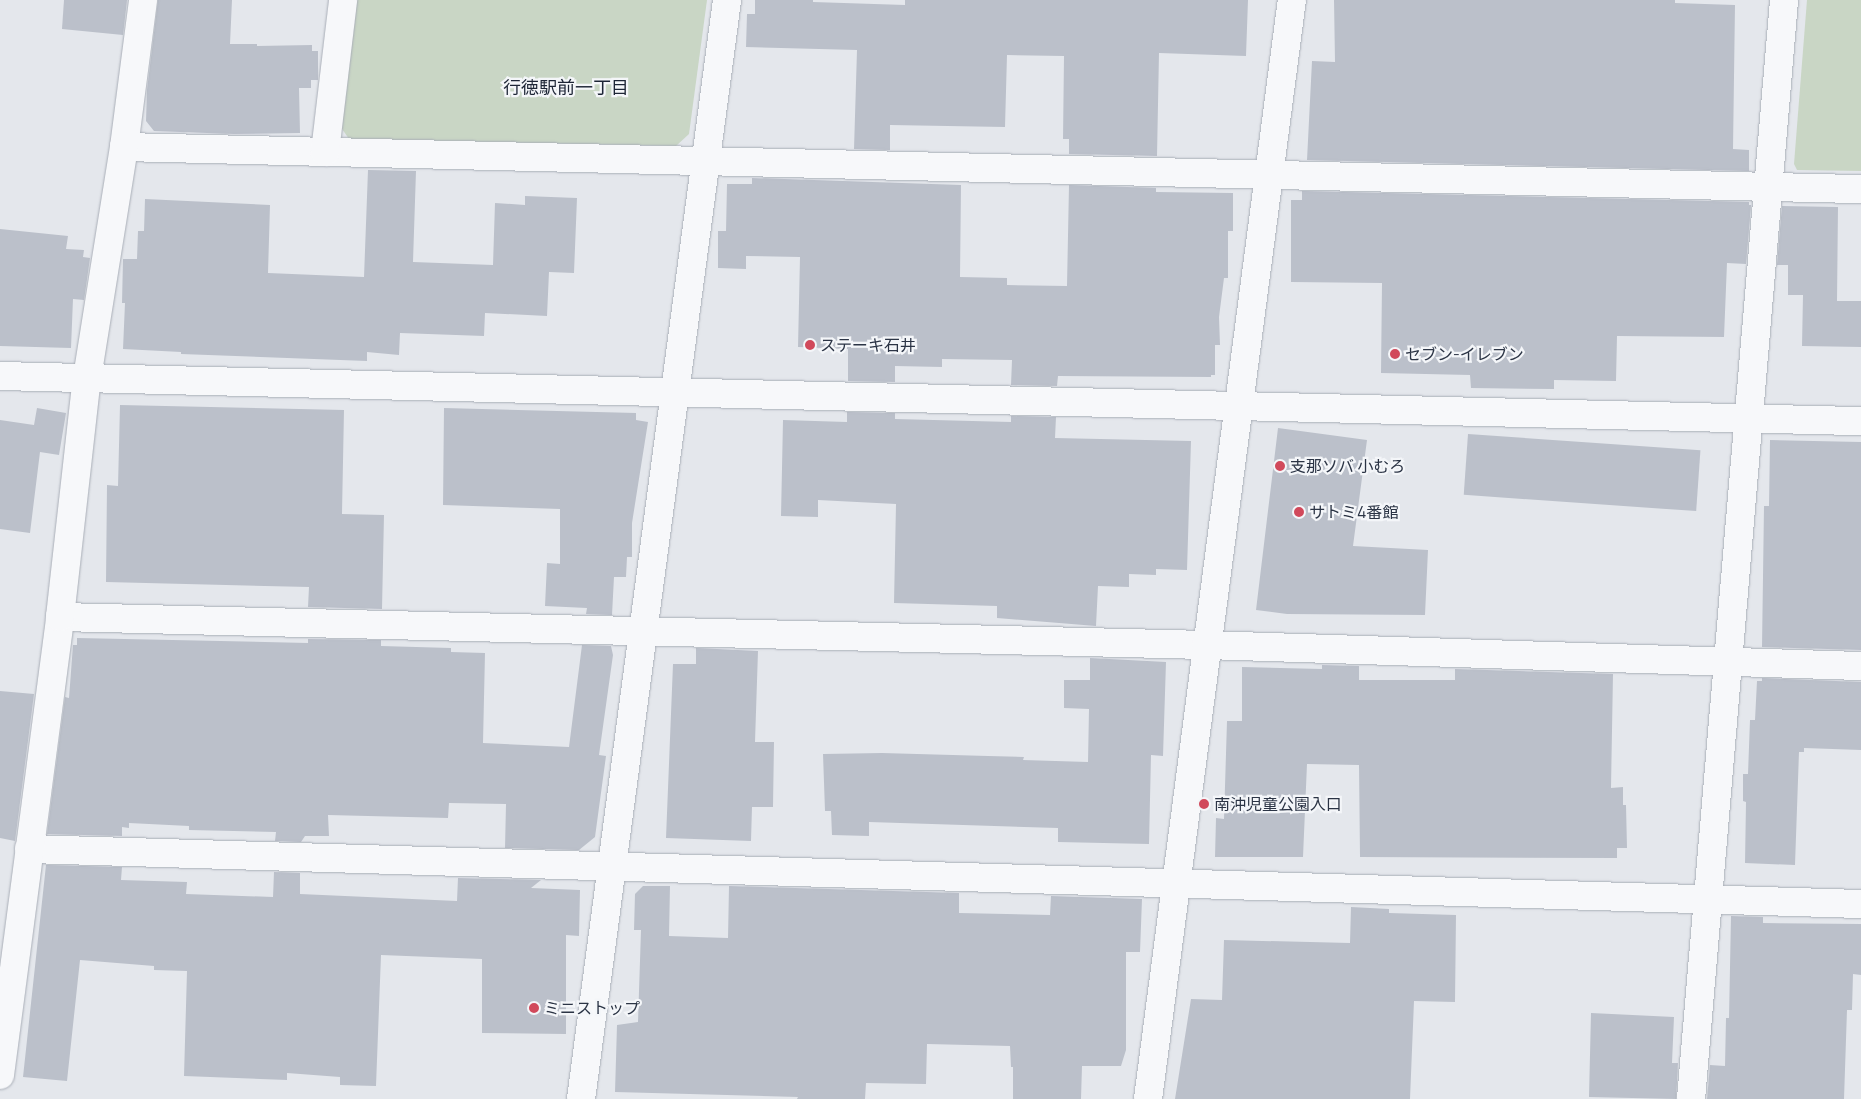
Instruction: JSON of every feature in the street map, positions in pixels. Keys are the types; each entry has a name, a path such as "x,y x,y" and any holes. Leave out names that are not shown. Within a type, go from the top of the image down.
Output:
{"street":[{"path":"0,1075 60,617 87,378 124,147 142,0"},
{"path":"325,152 343,0"},
{"path":"581,1099 727,0"},
{"path":"1148,1099 1237,405 1292,0"},
{"path":"1692,1099 1784,0"},
{"path":"124,147 1861,189"},
{"path":"0,376 1861,420"},
{"path":"60,617 644,633 1206,645 1861,666"},
{"path":"29,849 1861,904"}],"green space":[{"path":"355,0 707,0 689,134 676,146 349,139 338,123"},
{"path":"1807,0 1861,0 1861,171 1797,170 1794,164"}],"building":[{"path":"64,0 127,0 123,35 62,29"},
{"path":"158,0 232,0 230,44 257,44 257,46 312,45 312,51 318,51 318,80 311,80 311,88 299,88 300,133 234,134 154,131 146,121 147,90"},
{"path":"755,0 813,0 813,2 905,5 905,0 1248,0 1246,56 1159,53 1157,156 1069,154 1069,139 1063,139 1064,56 1007,55 1005,127 890,125 890,150 854,149 857,50 746,47 747,14 755,14"},
{"path":"1334,0 1675,0 1675,3 1735,5 1733,149 1749,150 1749,171 1307,160 1312,61 1335,62"},
{"path":"368,170 416,171 413,262 493,265 495,203 525,205 525,196 577,198 574,273 549,272 547,316 485,313 484,336 400,333 399,355 367,352 367,361 181,354 181,352 123,349 125,303 122,303 123,259 137,259 138,231 144,231 145,199 270,205 268,273 364,277"},
{"path":"752,178 961,185 960,277 1007,278 1007,285 1067,286 1069,185 1156,188 1156,192 1233,193 1233,231 1228,231 1228,278 1224,278 1219,317 1220,345 1215,345 1215,375 1211,375 1211,377 1058,376 1057,386 1011,385 1012,360 942,359 942,367 895,366 895,382 848,381 848,349 798,347 800,257 746,256 746,269 718,268 718,231 726,231 727,184 752,184"},
{"path":"1302,191 1749,202 1749,205 1751,205 1746,264 1727,263 1724,337 1617,336 1616,381 1554,380 1554,389 1471,388 1470,375 1381,373 1382,283 1291,282 1291,200 1302,200"},
{"path":"1782,206 1838,207 1837,301 1861,301 1861,347 1802,346 1803,295 1788,295 1788,265 1777,265"},
{"path":"0,229 68,236 66,249 84,250 83,257 90,258 84,300 73,299 71,348 0,346"},
{"path":"120,405 344,410 342,514 384,515 382,609 308,607 309,587 106,582 107,485 118,486"},
{"path":"37,408 66,413 59,455 40,452 30,533 0,529 0,420 34,425"},
{"path":"444,408 636,413 636,420 648,422 632,523 632,557 627,557 626,577 614,577 612,615 586,614 587,608 545,606 547,563 560,564 560,509 443,505"},
{"path":"847,412 895,413 895,419 1011,422 1011,416 1056,417 1055,438 1191,441 1187,570 1156,569 1156,575 1129,574 1129,587 1098,586 1096,626 997,618 997,606 894,603 896,504 818,500 818,517 781,516 783,420 847,422"},
{"name":"サトミ4番館","path":"1278,428 1367,440 1353,546 1428,550 1425,615 1287,614 1256,610"},
{"path":"1468,434 1700,450 1696,511 1464,495"},
{"path":"1770,440 1861,442 1861,650 1762,647 1764,506 1769,506"},
{"path":"77,638 308,643 308,639 381,640 381,646 451,648 451,652 485,653 483,743 569,747 582,645 611,646 613,655 599,755 606,756 595,837 579,850 505,848 506,804 449,803 448,818 328,815 329,836 305,836 301,842 275,841 276,832 189,830 189,826 129,823 129,828 122,827 122,836 47,834 65,697 69,698 73,645 77,645"},
{"path":"696,648 758,651 755,742 774,742 773,807 752,807 751,841 666,838 673,664 696,664"},
{"path":"1090,658 1166,662 1163,756 1151,755 1149,844 1058,842 1058,828 869,822 869,836 832,835 831,811 825,811 823,754 882,753 1024,757 1023,760 1088,762 1089,709 1064,708 1064,680 1090,680"},
{"path":"1322,665 1359,666 1359,680 1455,680 1455,669 1613,674 1611,788 1623,787 1623,805 1626,805 1627,848 1617,848 1617,858 1360,857 1359,765 1307,764 1303,857 1215,857 1216,818 1224,819 1227,721 1242,721 1242,667 1322,669"},
{"path":"1762,678 1861,682 1861,750 1804,748 1804,752 1799,752 1795,865 1745,863 1746,802 1743,801 1743,774 1748,774 1750,720 1755,720 1757,681 1762,681"},
{"path":"0,691 34,694 15,841 0,838"},
{"path":"46,865 122,867 121,880 187,882 186,894 273,897 274,872 300,873 300,894 457,901 458,878 541,880 531,888 580,890 579,936 566,935 566,1034 482,1033 482,959 381,955 376,1086 340,1085 340,1077 287,1073 287,1080 184,1076 187,971 154,970 154,966 80,960 67,1081 23,1077"},
{"path":"643,886 670,886 669,936 728,938 729,886 959,893 959,913 1050,915 1051,896 1142,899 1140,952 1126,952 1126,1050 1121,1066 1082,1066 1081,1099 1013,1099 1013,1067 1011,1067 1010,1046 927,1044 926,1084 866,1083 865,1099 797,1099 798,1097 615,1092 617,1025 638,1022 641,930 634,930 635,894"},
{"path":"1351,907 1389,909 1389,913 1456,915 1455,1002 1414,1001 1410,1099 1175,1099 1191,999 1222,1000 1224,940 1350,943"},
{"path":"1731,916 1763,917 1763,923 1861,924 1861,975 1853,974 1852,1010 1847,1010 1844,1099 1707,1099 1710,1065 1725,1066 1726,1018 1729,1018"},
{"path":"1591,1013 1674,1017 1672,1063 1678,1063 1676,1099 1589,1097"}],"place":[{"name":"ステーキ石井","path":"810,345"},
{"name":"セブン-イレブン","path":"1395,354"},
{"name":"支那ソバ 小むろ","path":"1280,466"},
{"name":"サトミ4番館","path":"1299,512"},
{"name":"南沖児童公園入口","path":"1204,804"},
{"name":"ミニストップ","path":"534,1008"}],"district":[{"name":"行徳駅前一丁目","path":"566,87"}]}
